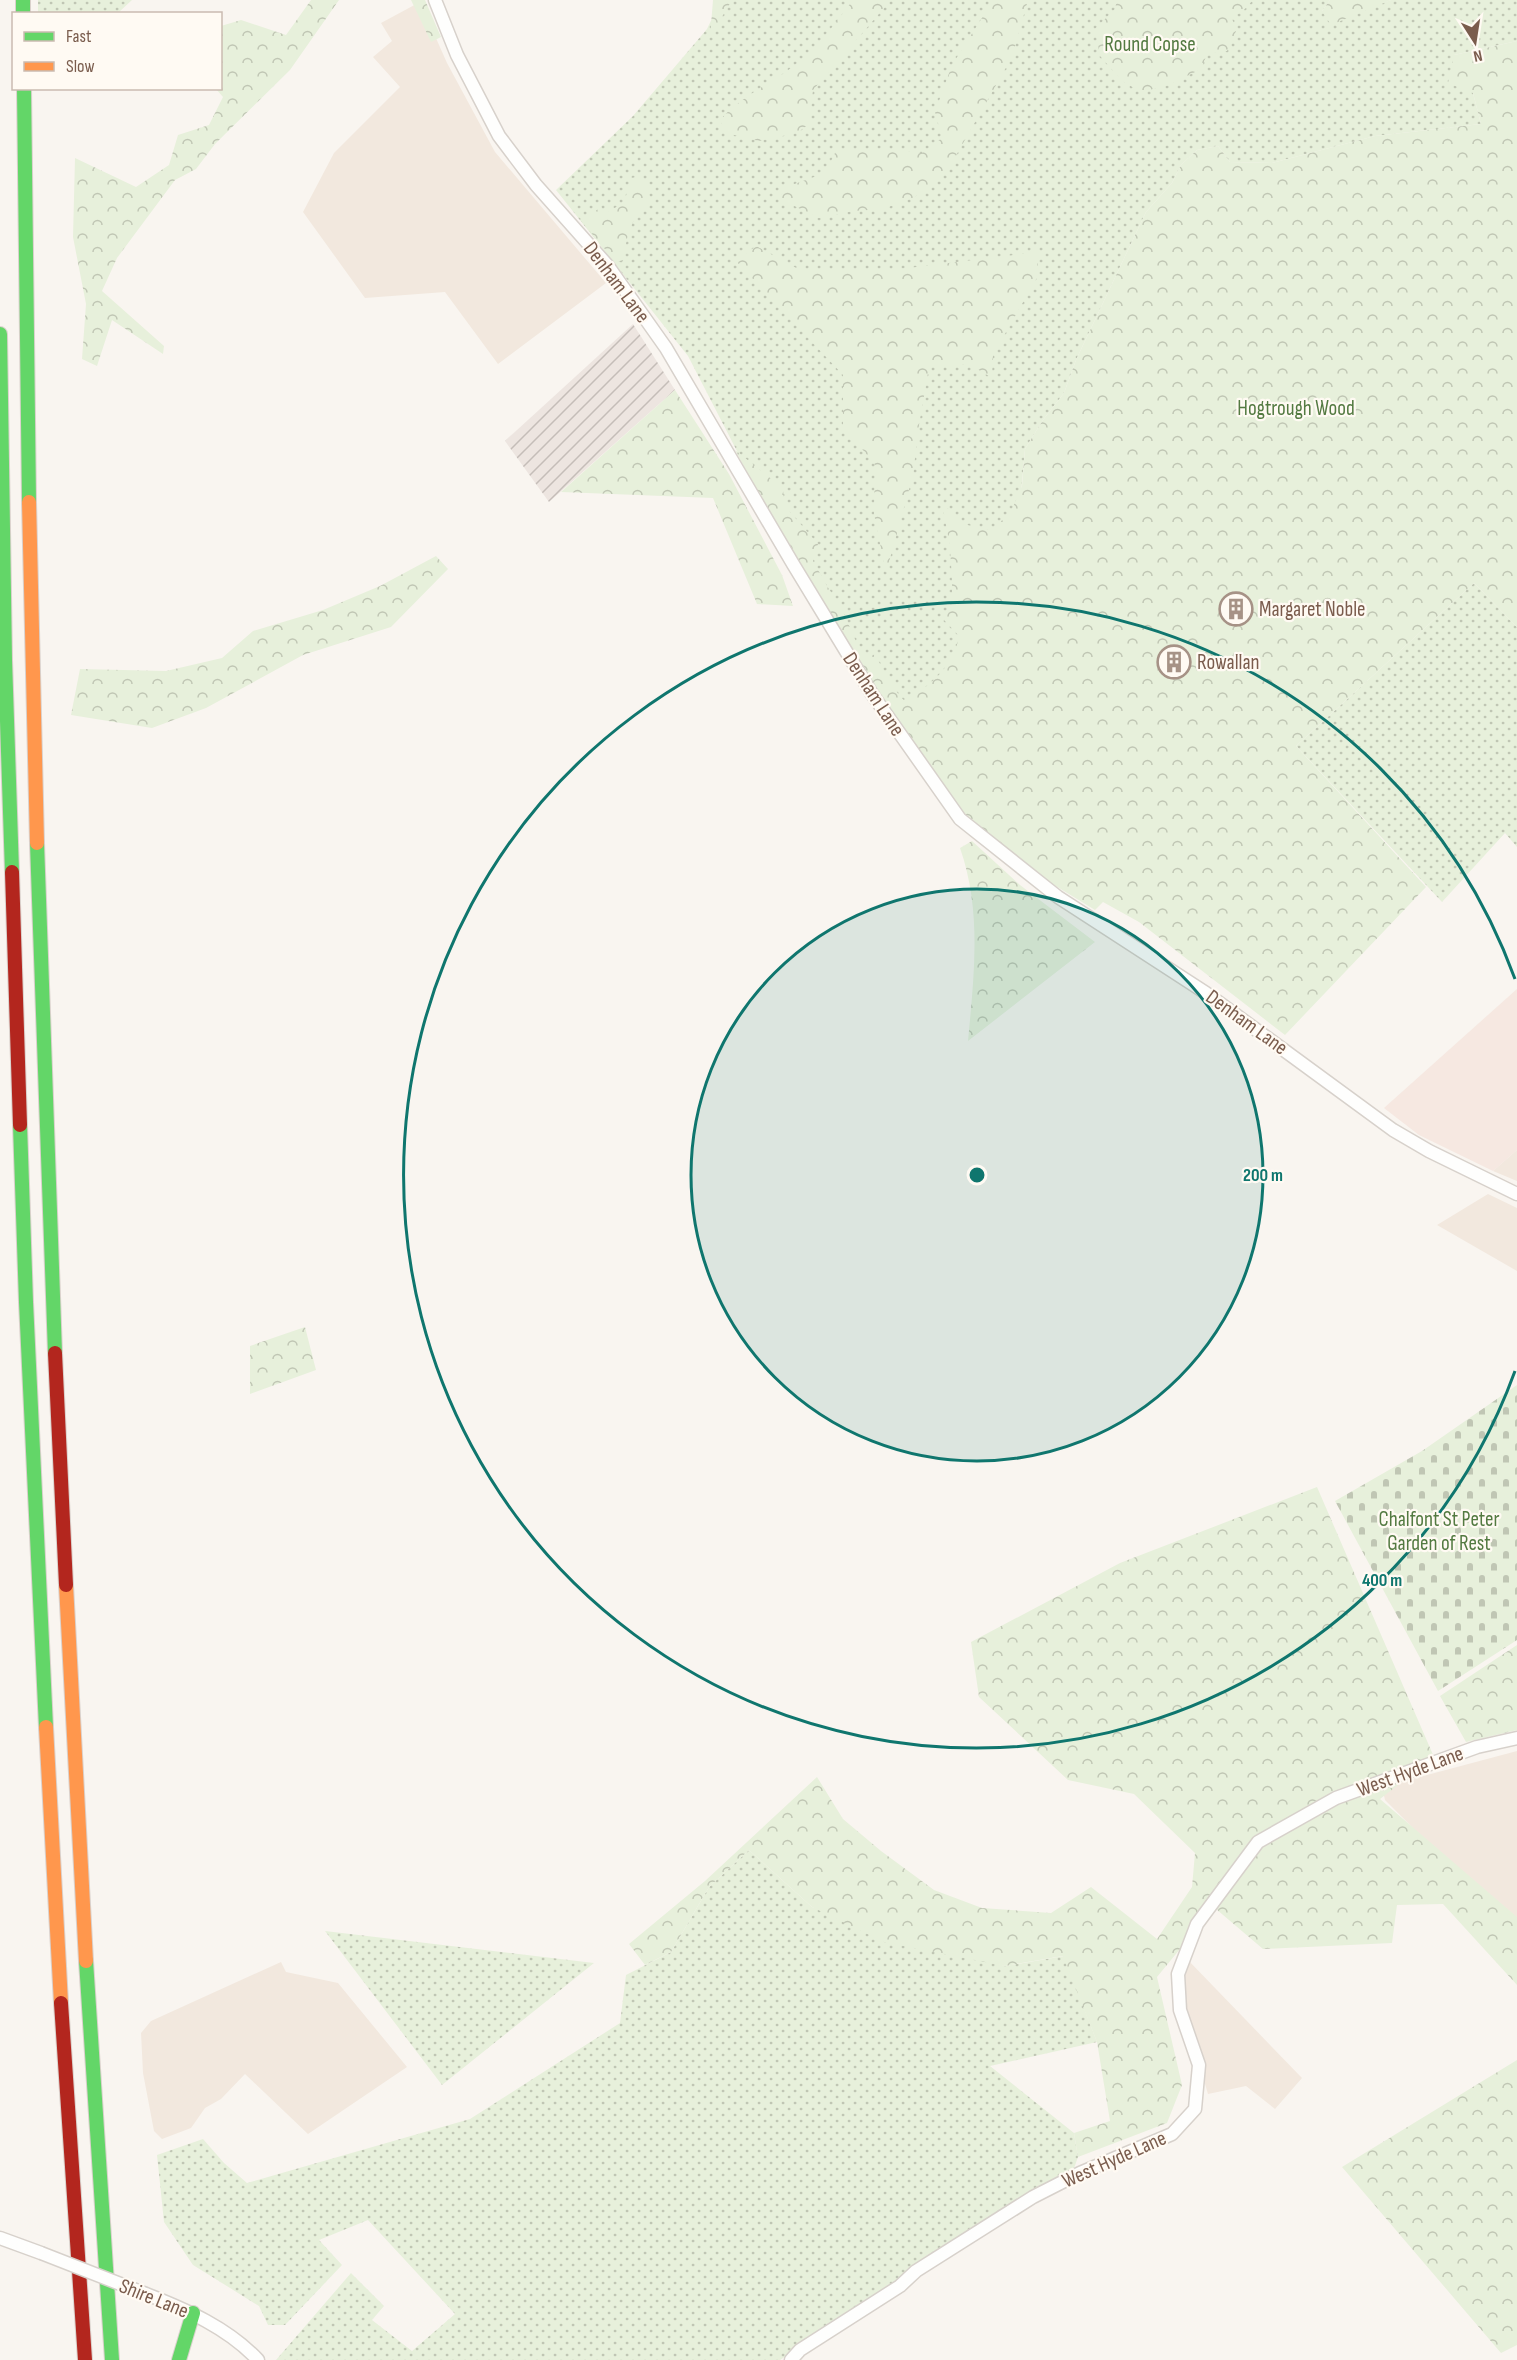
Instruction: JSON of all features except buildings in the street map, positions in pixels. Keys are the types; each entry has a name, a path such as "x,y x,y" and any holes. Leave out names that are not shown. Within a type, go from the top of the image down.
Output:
{"highway":[{"path":"24,90 33,684 53,1305 68,1637 112,2360"},
{"path":"0,334 6,707 26,1302 41,1641 85,2360"},
{"path":"179,2360 193,2313"}],"street":[{"name":"Denham Lane","path":"435,0 457,55 499,136 536,185 608,266 666,348 872,694 960,819 1058,897 1206,993 1393,1130 1429,1151 1516,1191"},
{"name":"West Hyde Lane","path":"791,2360 800,2350 900,2286 916,2271 1023,2203 1080,2173 1172,2134 1195,2109 1198,2065 1180,2010 1178,1974 1197,1924 1258,1842 1336,1798 1477,1747 1517,1738"},
{"name":"Shire Lane","path":"0,2238 193,2313 216,2326 253,2358"}],"shaded area":[{"path":"420,2 447,63 495,152 606,283 498,364 445,292 365,298 303,212 334,153 400,87 373,57 392,41 381,23"},
{"path":"633,324 675,390 549,502 505,441"},
{"path":"1517,989 1517,1150 1493,1171 1419,1135 1384,1108"},
{"path":"1517,1150 1517,1181 1493,1171"},
{"path":"1488,1194 1517,1208 1517,1271 1437,1225"},
{"path":"1517,1751 1517,1932 1385,1800 1382,1787"},
{"path":"1187,1959 1302,2078 1275,2109 1246,2086 1208,2094 1183,2009 1181,1976"},
{"path":"281,1962 286,1972 338,1983 407,2067 308,2134 245,2074 221,2099 205,2108 191,2128 162,2139 154,2131 143,2073 141,2033 151,2021"}],"green space":[{"path":"38,0 132,0 119,12 38,12"},
{"path":"311,0 339,0 290,70 215,144 196,169 175,180 117,258 102,291 164,346 163,354 112,320 97,366 82,359 86,304 73,237 75,158 136,187 169,165 178,135 209,125 223,97 217,90 222,90 222,26 241,20 286,35"},
{"path":"411,0 425,0 441,37 431,42"},
{"path":"713,0 732,0 710,37"},
{"path":"721,0 1330,0 1322,11 1377,5 1391,0 1517,0 1517,41 1454,55 1473,93 1481,124 1375,136 1272,163 1230,162 1218,146 1197,150 1181,165 1172,183 1146,212 1076,360 1064,393 1043,420 1025,449 1014,573 934,713 884,716 792,558 688,356 556,190 633,116 707,29"},
{"path":"853,0 891,0 813,90 809,124 797,133 759,141 726,133 720,120 744,99 787,71 806,55 823,38"},
{"path":"990,0 1028,0 1012,57 949,168 915,197 883,209 853,211 819,218 778,198 789,186 825,173 836,151 898,150 922,153 942,138 935,112 952,65 987,10"},
{"name":"Round Copse","path":"1117,0 1253,0 1242,12 1231,17 1237,29 1227,51 1207,54 1201,69 1169,85 1141,92 1122,81 1100,56 1095,29 1115,9"},
{"path":"1330,0 1391,0 1331,25 1322,11"},
{"name":"Hogtrough Wood","path":"1517,41 1517,627 1474,583 1296,746 1426,887 1285,1035 1139,922 1103,902 1095,910 1041,877 964,813 929,767 856,656 875,655 893,686 905,701 932,682 946,666 952,657 959,636 944,620 952,604 952,581 950,547 943,508 949,509 963,524 990,530 1010,514 1022,486 1025,449 1043,420 1064,393 1076,360 1146,212 1172,183 1181,165 1197,150 1218,146 1230,162 1272,163 1375,136 1481,124 1473,93 1448,83 1454,55"},
{"path":"637,177 646,185 651,201 638,214 631,227 623,261 616,262 581,221 601,207 605,213 624,203 631,178"},
{"path":"756,246 800,270 900,269 1038,252 1038,276 993,355 992,378 969,364 929,367 913,475 886,573 874,514 875,465 843,425 843,375 736,261"},
{"path":"675,390 729,474 782,575 793,606 757,604 713,498 561,492"},
{"path":"735,450 783,488 784,505 818,544 813,561 841,607 858,646 848,649 780,534"},
{"path":"436,556 448,569 391,627 303,655 206,708 152,728 71,715 80,669 166,671 222,658 253,631 323,610 380,586"},
{"path":"1474,583 1517,627 1517,847 1505,833 1442,902 1296,746"},
{"path":"972,841 1020,885 1095,942 968,1041 975,944 971,896 960,848"},
{"path":"305,1327 316,1370 250,1394 250,1346"},
{"name":"Chalfont St Peter Garden of Rest","path":"1517,1385 1517,1640 1438,1691 1335,1501 1422,1451"},
{"path":"1317,1487 1434,1757 1380,1799 1517,1917 1517,1985 1443,1904 1397,1905 1392,1943 1263,1949 1209,1903 1180,1949 1157,1977 1182,2085 1167,2123 1078,2157 1074,2133 1110,2121 1097,2042 1063,1956 1005,1966 884,1942 812,1907 749,1850 709,1887 671,1952 645,1965 629,1944 705,1881 817,1777 843,1819 881,1851 934,1890 982,1908 1051,1913 1091,1887 1157,1939 1192,1887 1195,1853 1134,1794 1068,1780 979,1697 971,1642 1120,1563"},
{"path":"1517,1645 1517,1730 1466,1742 1440,1696"},
{"path":"749,1850 812,1907 1005,1966 1064,1956 1097,2042 990,2066 1074,2133 1078,2157 1072,2174 889,2287 780,2360 276,2360 351,2273 384,2306 372,2320 412,2351 455,2314 368,2220 319,2240 342,2265 285,2325 268,2325 259,2306 193,2265 164,2222 157,2155 203,2139 224,2163 247,2183 470,2119 620,2023 626,1975 671,1952 709,1887"},
{"path":"325,1931 594,1963 442,2085"},
{"path":"1517,2060 1517,2345 1501,2353 1342,2167"}],"traffic: fast":[{"path":"23,0 23,12"},
{"path":"24,90 29,502"},
{"path":"0,334 5,660 12,872"},
{"path":"37,843 55,1353"},
{"path":"20,1125 46,1727"},
{"path":"86,1961 112,2360"},
{"path":"179,2360 193,2313"}],"traffic: slow":[{"path":"29,502 37,843"},
{"path":"66,1585 86,1961"},
{"path":"46,1727 61,2003"}],"traffic: jam":[{"path":"12,872 20,1125"},
{"path":"55,1353 66,1585"},
{"path":"61,2003 85,2360"}],"place":[{"name":"Margaret Noble","path":"1236,609"},
{"name":"Rowallan","path":"1174,662"}]}
